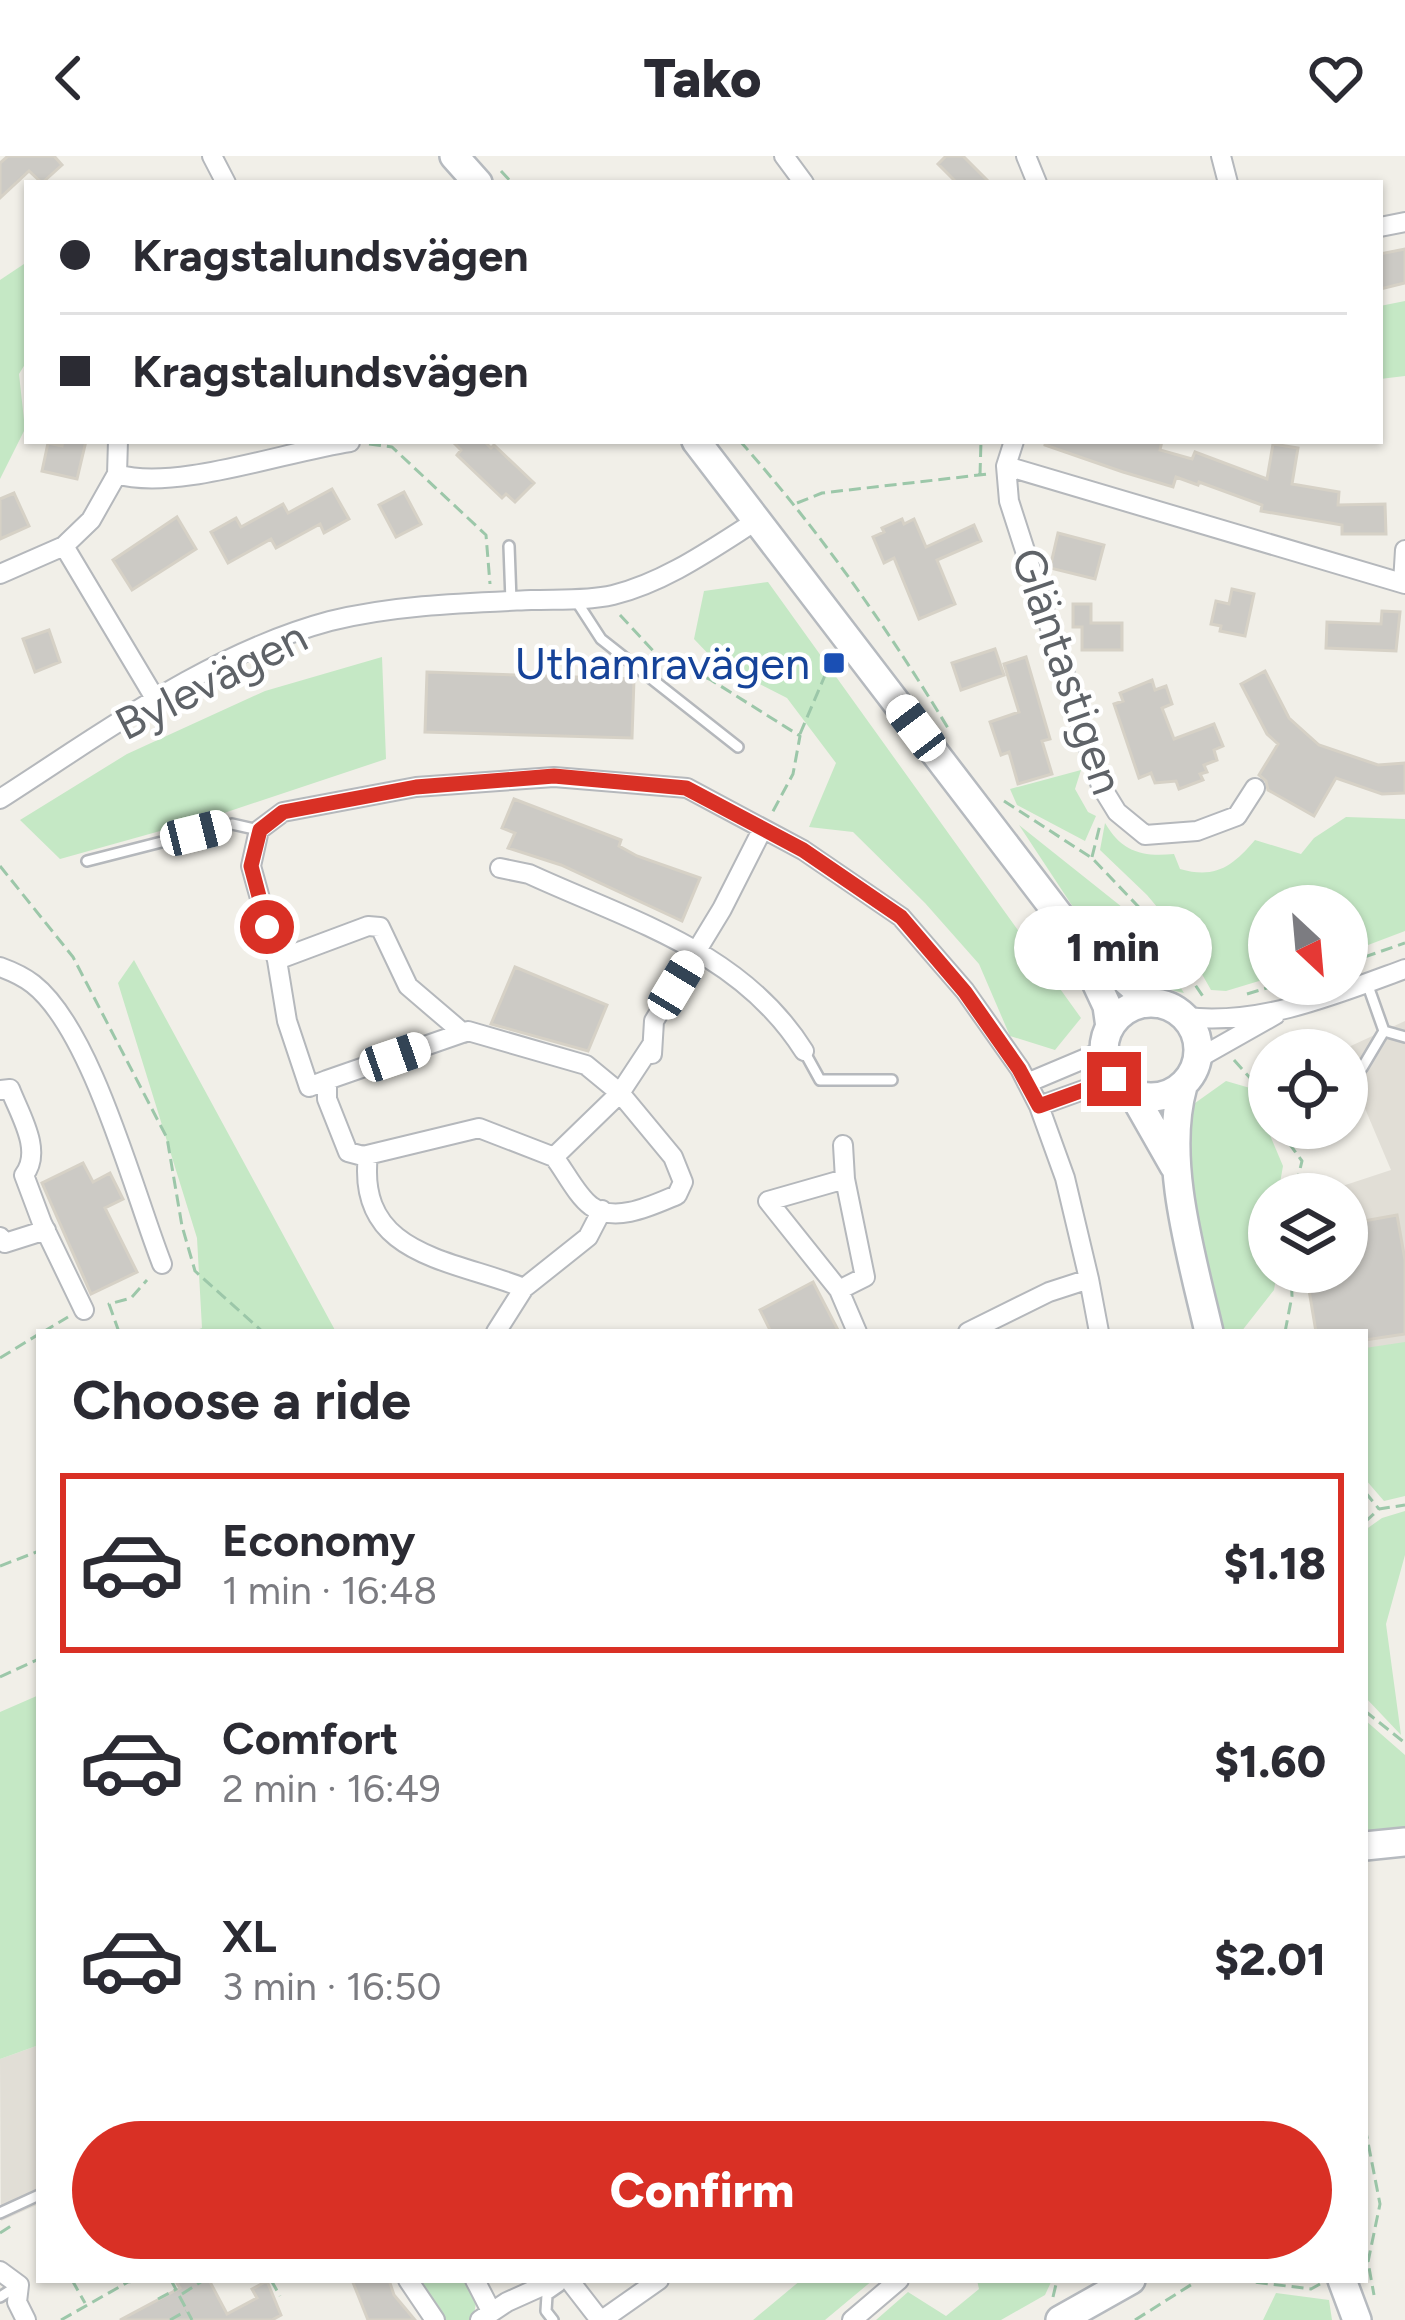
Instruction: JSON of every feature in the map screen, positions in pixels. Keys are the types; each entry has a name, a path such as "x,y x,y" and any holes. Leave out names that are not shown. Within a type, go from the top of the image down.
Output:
{"main road":[{"path":"454,156 475,180"},
{"path":"698,444 1075,936 1151,1002"},
{"path":"1075,936 1107,1006 1107,1039 1123,1086 1176,1170"},
{"path":"1107,1039 1133,1006 1151,1002 1167,1004 1186,1017 1199,1041 1199,1058 1175,1112 1176,1170 1208,1329"},
{"path":"1123,1086 1159,1097 1183,1086"},
{"path":"1368,1846 1405,1842"},
{"path":"1060,2320 1096,2289"}],"street":[{"path":"784,156 803,180"},
{"path":"0,574 64,547 91,520 117,474 118,444"},
{"path":"117,474 140,481 173,477 340,444"},
{"name":"Gläntastigen","path":"1012,444 1006,466 1009,501 1101,785 1117,812 1145,835 1196,831 1237,816 1255,788"},
{"path":"1006,466 1404,584 1405,550"},
{"name":"Bylevägen","path":"0,799 156,700 242,654 329,622 414,607 607,596 680,568 759,520"},
{"path":"64,547 156,700"},
{"path":"327,1081 327,1099 347,1152 368,1155 479,1128 554,1157 590,1205 612,1214 677,1196 683,1182 674,1157 620,1093 586,1066 468,1031 309,1087 287,1021 277,960 251,866 260,830 283,812 416,787 554,776 686,788 803,850 901,917 965,992 1039,1106 1065,1178 1098,1329"},
{"path":"554,1157 620,1093 652,1053 654,1021 762,830"},
{"path":"500,868 529,874 698,949 744,981 786,1022 804,1051"},
{"path":"277,960 368,926 380,927 408,986 463,1033"},
{"path":"0,967 34,985 58,1011 122,1145 162,1264"},
{"path":"1368,983 1405,969"},
{"path":"1186,1017 1216,1019 1299,1005"},
{"path":"1199,1058 1284,1010"},
{"path":"1027,1083 1107,1039"},
{"path":"1039,1106 1123,1086"},
{"path":"0,1090 10,1089 34,1153 25,1175 84,1310"},
{"path":"839,1290 865,1277 845,1179 843,1145"},
{"path":"368,1155 364,1186 384,1229 414,1250 524,1288"},
{"path":"845,1179 768,1201 839,1290 856,1329"},
{"path":"498,1329 524,1288 588,1237 602,1210"},
{"path":"0,1237 5,1243 46,1230"},
{"path":"974,1329 1049,1292 1089,1279"},
{"path":"0,2270 19,2285 17,2302 26,2320"},
{"path":"411,2283 435,2320"},
{"path":"477,2283 485,2315 550,2283"},
{"path":"571,2283 601,2320 654,2283"},
{"path":"852,2320 895,2283"}],"lane":[{"path":"501,602 509,546"},
{"path":"574,598 601,639 738,747"},
{"path":"87,861 232,824 260,830"},
{"path":"1368,986 1384,1031"},
{"path":"1384,1031 1405,1036"},
{"path":"1368,1058 1384,1031"},
{"path":"804,1051 820,1080 892,1080"},
{"path":"0,2212 36,2196"},
{"path":"553,2320 546,2311 548,2294 564,2283"},
{"path":"0,2297 19,2285"}],"path":[{"path":"367,444 392,447 486,535 501,602"},
{"path":"743,444 795,504 879,616 954,738"},
{"path":"980,477 981,444"},
{"path":"795,504 822,493 980,477 1006,466"},
{"path":"607,596 657,656 711,680 800,736"},
{"path":"762,830 793,774 800,736 826,674 825,650"},
{"path":"994,789 1007,805 1092,858 1152,921 1216,1019"},
{"path":"0,866 73,957 167,1138 195,1271 260,1329"},
{"path":"1368,956 1405,944"},
{"path":"1226,1042 1231,1057 1248,1076"},
{"path":"118,1329 110,1304 131,1298 162,1264"},
{"path":"1286,1329 1292,1293"},
{"path":"0,1358 36,1336"},
{"path":"1368,1496 1379,1509"},
{"path":"1368,1519 1379,1509 1405,1505"},
{"path":"0,1566 36,1552"},
{"path":"0,1677 36,1660"},
{"path":"1368,1713 1405,1743"},
{"path":"1368,2142 1380,2204 1368,2274"},
{"path":"74,2283 86,2305"},
{"path":"66,2319 124,2283"},
{"path":"173,2283 192,2320"},
{"path":"180,2295 200,2283"},
{"path":"273,2283 280,2296"},
{"path":"1135,2320 1195,2283"},
{"path":"1262,2283 1311,2289 1322,2283"},
{"path":"158,2299 177,2289"},
{"path":"170,2320 187,2310"}],"shaded area":[{"path":"1405,1021 1405,1454 1376,1458 1368,1408 1368,1329 1316,1329 1310,1293 1368,1293 1368,1178 1391,1170 1368,1116 1368,1038"},
{"path":"36,2046 36,2205 1,2221 0,2059"}],"green space":[{"path":"24,264 24,366 19,374 24,431 0,479 0,280"},
{"path":"1405,301 1405,376 1383,379 1383,305"},
{"path":"768,582 1081,1018 1055,1050 1010,1036 979,964 853,832 809,827 836,763 787,698 716,662 694,639 704,591"},
{"path":"382,657 386,759 221,814 60,859 20,820 127,754 265,691"},
{"path":"1081,770 1075,789 1088,812 1096,816 1085,841 1017,805 1010,789"},
{"path":"1346,817 1405,819 1405,931 1368,945 1368,885 1248,885 1248,984 1226,991 1211,990 1178,932 1100,850 1105,823 1134,851 1174,854 1180,869 1203,872 1230,864 1255,840 1301,854 1314,838"},
{"path":"1019,825 1137,919 1184,993 1145,984 1128,974 1075,910"},
{"path":"134,960 334,1329 199,1329 197,1238 118,983"},
{"path":"1226,1081 1248,1087 1248,1149 1276,1149 1283,1166 1282,1173 1248,1173 1248,1293 1272,1293 1243,1329 1222,1329 1179,1130 1181,1113"},
{"path":"1405,1342 1405,1496 1384,1501 1368,1482 1368,1348"},
{"path":"1405,1511 1405,1555 1386,1624 1401,1735 1368,1700 1368,1528"},
{"path":"36,1696 36,2046 0,2059 0,1712"},
{"path":"1368,1723 1405,1755 1405,1828 1369,1831"},
{"path":"418,2283 471,2283 476,2303 473,2320 442,2320"},
{"path":"797,2283 869,2283 825,2320 753,2320"},
{"path":"978,2283 1051,2283 1045,2295 1001,2320 876,2320 908,2292 946,2316 979,2289"},
{"path":"1276,2293 1329,2300 1332,2320 1263,2320"}],"building":[{"path":"8,156 54,156 62,165 45,180 29,171 0,198 0,163"},
{"path":"946,156 963,156 987,180 954,180 938,164"},
{"path":"1405,249 1405,283 1383,288 1383,253"},
{"path":"48,444 85,444 77,479 42,471"},
{"path":"455,444 494,445 534,483 515,502 506,494 502,498 457,455 461,450"},
{"path":"1161,444 1160,450 1192,459 1195,452 1267,479 1273,444 1298,448 1292,484 1339,492 1338,505 1385,504 1386,534 1342,534 1342,525 1261,511 1262,505 1199,482 1176,477 1173,487 1045,445"},
{"path":"332,489 349,519 324,533 320,524 276,548 271,539 228,563 211,532 236,518 241,527 283,504 288,513"},
{"path":"404,492 421,524 396,537 379,505"},
{"path":"14,493 29,526 0,539 0,499"},
{"path":"177,517 196,549 132,590 113,560"},
{"path":"902,519 904,524 914,519 926,547 974,525 981,541 937,560 955,604 919,619 894,558 884,563 873,537"},
{"path":"1058,533 1104,545 1095,579 1050,568"},
{"path":"1232,589 1254,594 1245,636 1220,631 1221,626 1211,624 1216,601 1229,604"},
{"path":"1073,604 1091,604 1091,623 1122,623 1122,650 1082,650 1082,627 1073,627"},
{"path":"1382,611 1400,612 1396,651 1326,648 1327,622 1381,624"},
{"path":"49,630 60,662 35,672 23,639"},
{"path":"995,649 1004,675 961,690 952,663"},
{"path":"1026,657 1050,739 1042,741 1052,774 1018,784 1009,752 1001,755 990,722 1019,712 1004,664"},
{"path":"1265,671 1289,718 1319,745 1378,765 1405,763 1405,793 1382,794 1336,778 1314,816 1268,790 1259,775 1278,744 1267,734 1241,684"},
{"path":"427,672 634,679 632,738 425,732"},
{"path":"1152,680 1155,690 1166,686 1172,704 1162,708 1174,739 1214,724 1223,746 1214,750 1217,760 1204,765 1203,780 1179,789 1176,781 1155,783 1151,773 1139,778 1114,704 1123,701 1120,693"},
{"path":"514,799 621,840 619,846 637,856 700,878 682,921 561,865 508,848 515,833 502,828"},
{"path":"515,967 607,1005 588,1051 491,1024"},
{"path":"83,1163 93,1182 110,1173 123,1199 105,1208 137,1272 91,1294 42,1183"},
{"path":"1397,1215 1405,1260 1405,1334 1368,1340 1368,1329 1316,1329 1310,1293 1368,1293 1368,1220"},
{"path":"813,1282 837,1329 770,1329 760,1310"},
{"path":"177,2283 211,2283 227,2314 257,2298 252,2289 268,2283 281,2315 272,2320 120,2320 180,2288"},
{"path":"353,2283 390,2283 415,2320 368,2320"}],"place":[{"name":"Uthamravägen","path":"834,663"}],"route":[{"path":"267,927 251,866 260,830 283,812 416,787 554,776 686,788 803,850 901,917 965,992 1039,1106 1114,1079"}]}
